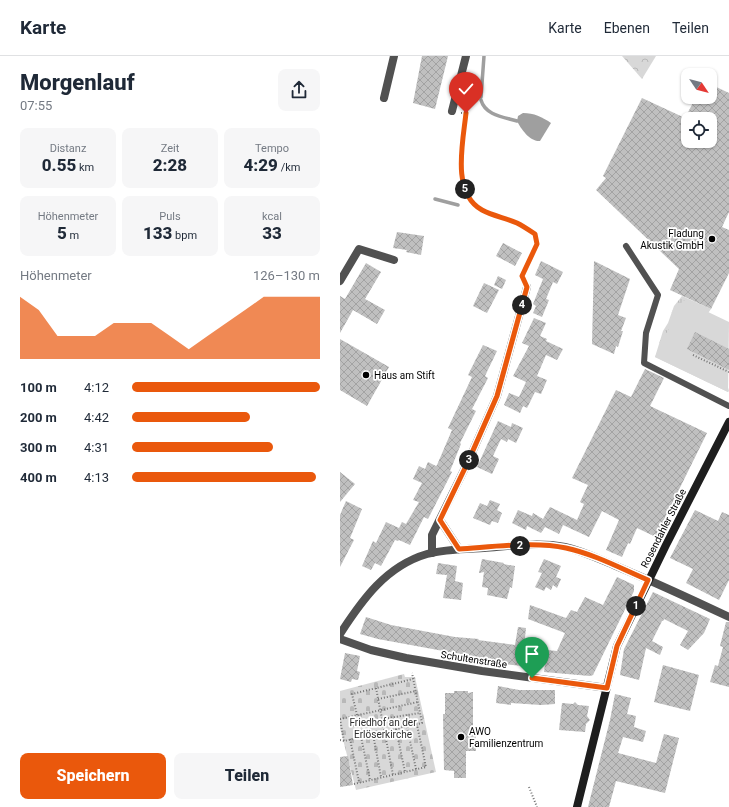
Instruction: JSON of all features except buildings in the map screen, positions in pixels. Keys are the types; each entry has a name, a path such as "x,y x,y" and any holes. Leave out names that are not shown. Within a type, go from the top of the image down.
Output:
{"main road":[{"name":"Rosendahler Straße","path":"577,807 617,646 648,580 729,422"}],"street":[{"path":"384,98 394,56"},
{"path":"452,111 466,56"},
{"path":"340,281 359,249 394,260"},
{"path":"432,553 432,536 467,464 497,396 527,287"},
{"path":"440,520 459,549"},
{"path":"340,634 360,602 377,585 408,560 432,553 459,549 541,544 565,547 582,552 729,617"},
{"name":"Schultenstraße","path":"340,638 371,650 406,658 482,671 607,688"}],"lane":[{"path":"626,246 658,295 646,333 644,363 729,406"}],"path":[{"path":"452,111 466,113 461,162 465,189 472,203 483,211 518,223 535,234 537,244 522,276 527,287"},
{"path":"693,355 729,372"},
{"path":"340,740 344,741 422,723 412,673"},
{"path":"357,715 352,694 413,680"},
{"path":"376,688 393,775"},
{"path":"378,699 416,691"},
{"path":"344,741 340,719 418,702"},
{"path":"382,720 420,713"},
{"path":"354,784 426,767 417,725"},
{"path":"407,727 416,769"},
{"path":"396,729 405,772"},
{"path":"373,734 381,777"},
{"path":"361,737 370,780"},
{"path":"350,739 359,782"},
{"path":"530,787 537,807"}],"green space":[{"path":"622,56 656,56 642,79"},
{"path":"682,296 711,309 706,316 729,391 728,392 655,357 663,331 668,323 674,306"},
{"path":"683,300 729,322 728,392 655,357"},
{"name":"Friedhof an der Erlöserkirche","path":"404,674 405,677 415,677 436,772 356,790 340,728 340,691"}],"shaded area":[{"path":"523,113 538,116 551,123 540,141 536,141 529,137 523,131 517,121 518,116"}],"waterway":[{"path":"481,97 484,56"},
{"path":"481,100 486,109 495,115 517,121"},
{"path":"435,199 458,205"}],"place":[{"name":"Fladung Akustik GmbH","path":"712,239"},
{"name":"Haus am Stift","path":"366,375"},
{"name":"AWO Familienzentrum","path":"461,737"}],"route":[{"path":"466,113 461,162 465,189 472,203 483,211 518,223 535,234 537,244 522,276 527,287 497,396 440,520 459,549 541,544 565,547 582,552 648,580 617,646 607,688 532,678"}]}
